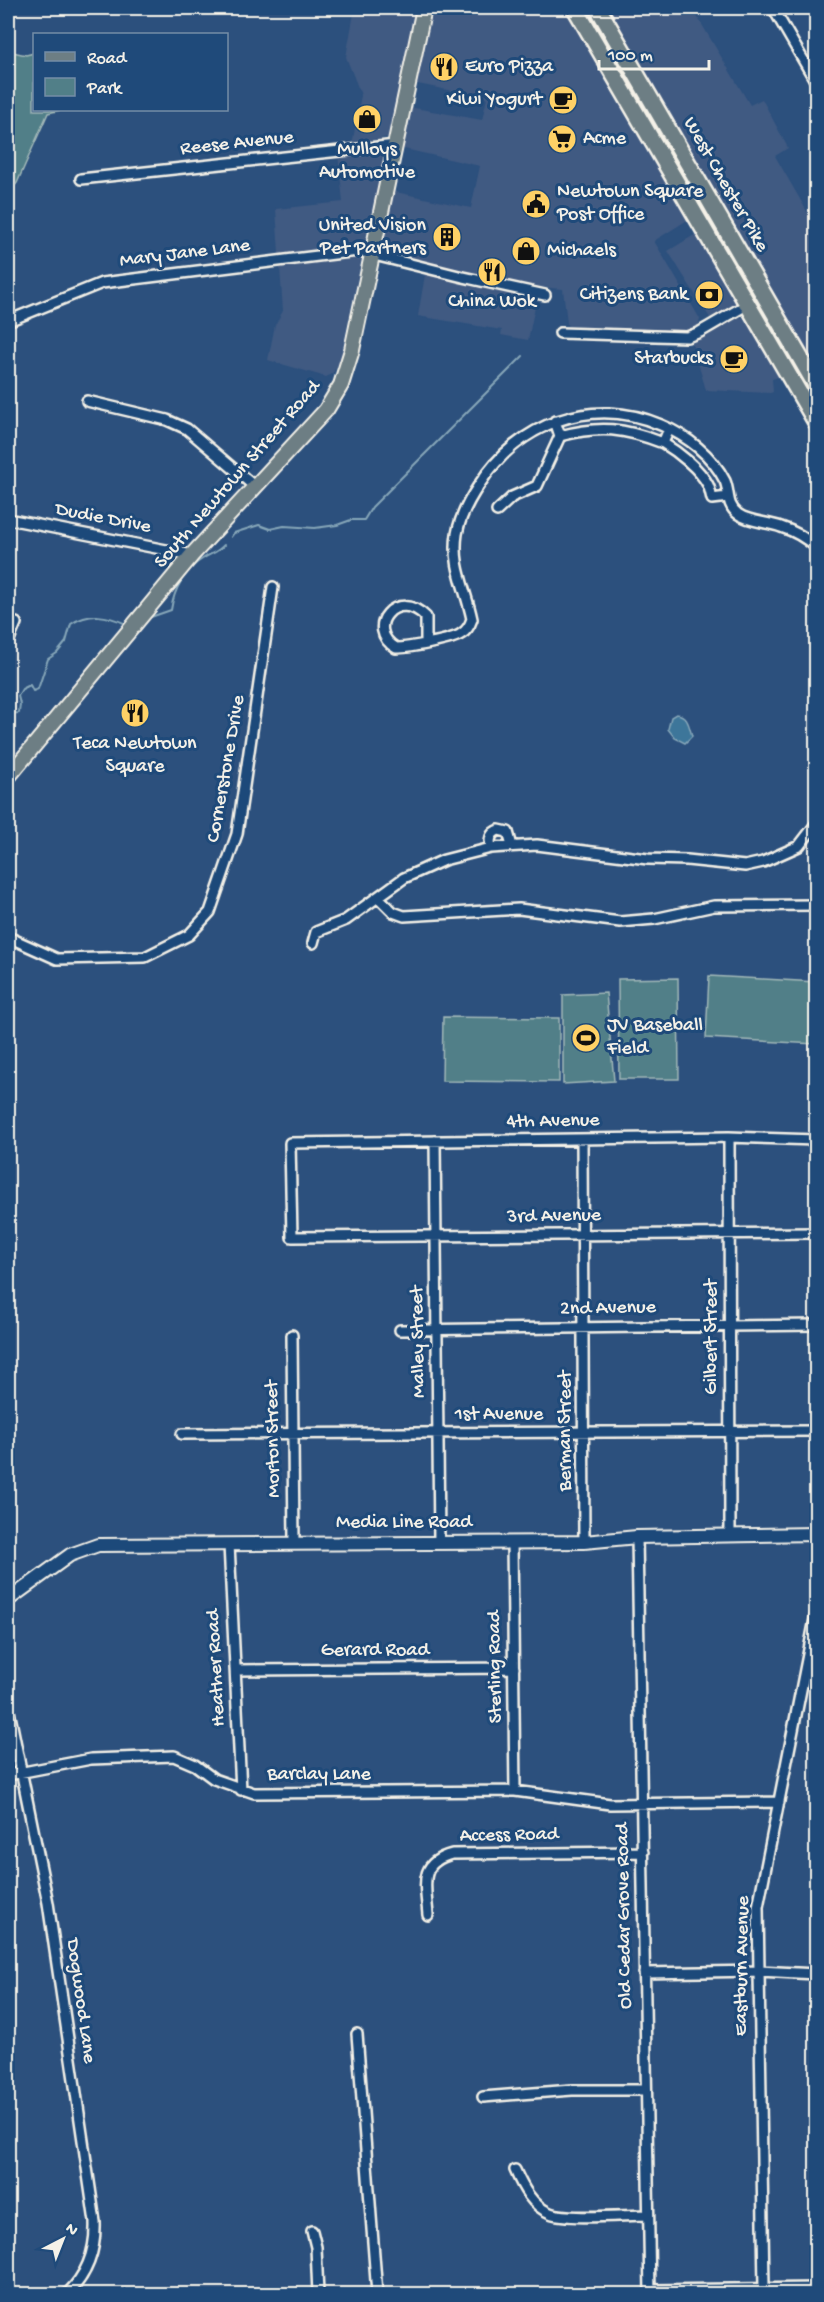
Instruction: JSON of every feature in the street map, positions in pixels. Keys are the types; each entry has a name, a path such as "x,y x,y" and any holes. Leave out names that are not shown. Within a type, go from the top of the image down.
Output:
{"highway":[{"name":"West Chester Pike","path":"575,8 816,422"},
{"name":"West Chester Pike","path":"597,8 816,385"}],"main road":[{"name":"South Newtown Street Road","path":"8,777 192,555 318,419 341,385 352,351 424,8"},
{"name":"Media Line Road","path":"8,1600 63,1559 87,1547 98,1545 584,1542 637,1537 816,1534"}],"street":[{"path":"773,8 816,82"},
{"name":"Reese Avenue","path":"81,179 396,145"},
{"name":"Mary Jane Lane","path":"8,321 102,283 358,251 545,295"},
{"path":"560,333 687,337 700,333 748,304"},
{"path":"87,401 167,420 187,429 255,487"},
{"path":"426,643 428,625 426,617 413,607 404,605 395,607 383,620 382,630 389,644 396,648 408,648 461,635 472,619 456,559 459,523 468,502 489,470 510,448 538,428 564,417 602,412 637,417 669,429 688,439 714,464 724,481 729,503 738,514 794,531 816,547"},
{"path":"497,511 512,497 537,486 560,436 555,421"},
{"path":"560,436 595,428 616,429 639,434 676,450 708,485 712,499 728,497"},
{"path":"663,443 669,429"},
{"name":"Dudie Drive","path":"8,519 192,555"},
{"name":"Cornerstone Drive","path":"8,937 57,959 145,957 189,935 210,912 237,834 273,587"},
{"path":"8,642 16,623"},
{"path":"313,943 316,932 346,920 404,878 444,860 491,848 537,844 648,859 687,860 745,866 763,862 799,846 816,824"},
{"path":"491,848 492,834 499,830 508,832 512,846"},
{"path":"378,897 393,912 404,916 519,909 620,922 654,919 714,906 816,905"},
{"name":"4th Avenue","path":"292,1237 290,1143 729,1137 816,1140"},
{"name":"Gilbert Street","path":"729,1137 730,1536"},
{"name":"Berman Street","path":"582,1139 584,1542"},
{"name":"Malley Street","path":"435,1141 439,1542"},
{"name":"3rd Avenue","path":"292,1237 816,1233"},
{"name":"2nd Avenue","path":"400,1330 816,1326"},
{"name":"Morton Street","path":"292,1335 291,1434 294,1543"},
{"name":"1st Avenue","path":"182,1434 584,1434 816,1431"},
{"name":"Old Cedar Grove Road","path":"637,1537 650,2292"},
{"name":"Sterling Road","path":"512,1542 515,1791"},
{"name":"Heather Road","path":"229,1544 241,1790"},
{"name":"Eastburn Avenue","path":"764,2288 758,1907 816,1614"},
{"name":"Gerard Road","path":"236,1670 514,1668"},
{"name":"Dogwood Lane","path":"8,1706 48,1903 95,2222 91,2258 81,2278 67,2295"},
{"name":"Barclay Lane","path":"8,1775 91,1759 174,1756 195,1765 214,1779 241,1790 268,1793 515,1791 593,1803 779,1802"},
{"name":"Access Road","path":"428,1915 425,1876 432,1862 452,1854 643,1852"},
{"path":"644,1973 759,1971 816,1974"},
{"path":"357,2034 377,2295"},
{"path":"483,2097 573,2090 646,2090"},
{"path":"515,2170 521,2186 549,2213 572,2216 648,2215"},
{"path":"312,2231 316,2247 318,2295"},
{"path":"650,2292 816,2288"}],"shaded area":[{"path":"355,8 418,8 393,136 352,145 361,95 346,57"},
{"path":"429,8 565,8 689,219 654,241 700,319 698,328 682,332 569,339 563,289 539,287 528,340 501,335 502,330 418,316 427,263 382,250 391,191 471,208 480,166 400,148 409,107 482,120 487,98 413,83"},
{"path":"606,8 692,8 750,105 762,99 788,148 775,156 816,227 816,371"},
{"path":"392,148 372,210 340,362 332,374 326,377 268,360 275,325 283,311 276,209 343,202 338,154"},
{"path":"699,234 738,304 712,321 668,251"},
{"path":"739,317 748,324 779,377 772,379 773,392 706,390 692,343"},
{"path":"676,714 686,719 690,728 692,736 685,743 675,738 668,729 671,717"}],"green space":[{"path":"8,51 26,55 33,53 33,111 57,111 48,113 17,183 8,193"},
{"path":"709,976 816,982 816,1044 706,1038"},
{"path":"678,978 679,1079 619,1079 618,979"},
{"name":"JV Baseball Field","path":"606,993 614,1081 563,1084 563,995"},
{"path":"443,1017 559,1018 559,1082 442,1081"}],"waterway":[{"path":"231,537 234,533 259,525 270,529 284,526 315,528 337,525 351,520 364,520 372,507 523,356"},
{"path":"148,618 171,610 178,587 186,574 197,563 224,545"},
{"path":"8,714 19,713 18,696 22,689 30,685 33,691 38,689 48,659 57,653 66,642 71,624 92,616 126,624"}],"place":[{"name":"Euro Pizza","path":"444,67"},
{"name":"Kiwi Yogurt","path":"563,100"},
{"name":"Mulloys Automotive","path":"367,119"},
{"name":"Acme","path":"562,139"},
{"name":"Newtown Square Post Office","path":"536,204"},
{"name":"United Vision Pet Partners","path":"447,237"},
{"name":"Michaels","path":"526,251"},
{"name":"China Wok","path":"492,272"},
{"name":"Citizens Bank","path":"709,295"},
{"name":"Starbucks","path":"734,359"},
{"name":"Teca Newtown Square","path":"135,713"},
{"name":"JV Baseball Field","path":"586,1038"}]}
